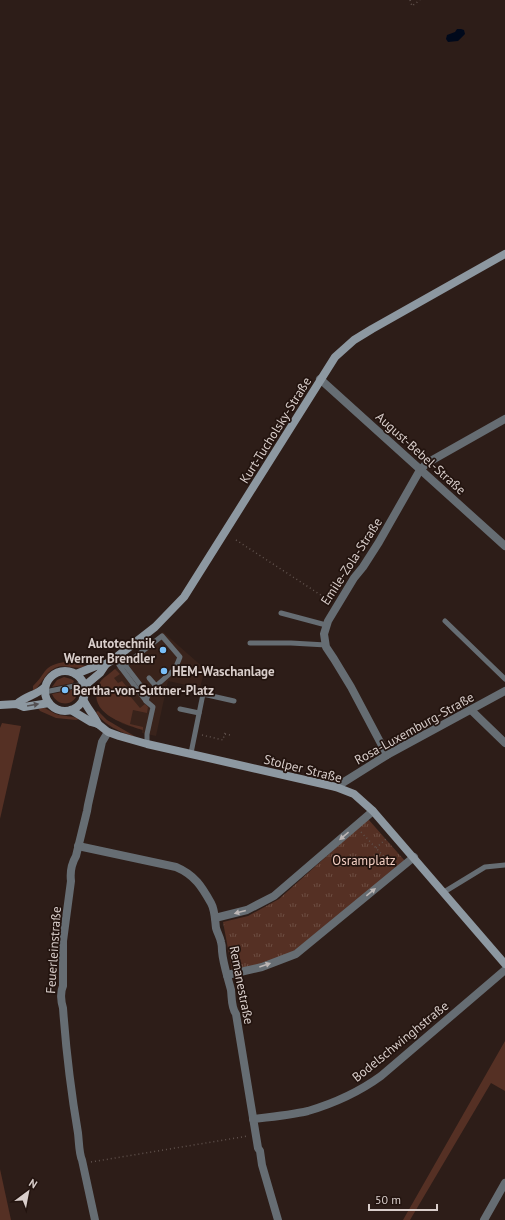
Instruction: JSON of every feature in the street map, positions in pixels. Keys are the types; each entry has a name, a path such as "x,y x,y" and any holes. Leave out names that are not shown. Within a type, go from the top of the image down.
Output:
{"main road":[{"name":"Kurt-Tucholsky-Straße","path":"84,685 100,673 106,664 132,646 155,627 184,597 335,357 354,340 505,254"},
{"name":"Kurt-Tucholsky-Straße","path":"76,674 96,666 106,664"},
{"path":"61,671 69,671 76,674 81,678 84,685 84,699 76,708 71,710 63,711 55,709 45,696 45,689 48,680 54,674 61,671"},
{"path":"17,704 23,698 45,689"},
{"name":"Stolper Straße","path":"84,699 88,709 98,724"},
{"path":"0,705 17,704 24,707 49,703"},
{"name":"Stolper Straße","path":"71,710 91,722 98,724 108,732 119,736 147,744 336,787 354,794 373,810 505,964"}],"street":[{"name":"August-Bebel-Straße","path":"320,379 505,546"},
{"name":"Emile-Zola-Straße","path":"326,645 324,634 326,625 379,542 420,470 427,463 505,419"},
{"path":"326,645 351,687 387,755"},
{"name":"Rosa-Luxemburg-Straße","path":"336,787 387,755 505,691"},
{"path":"471,710 505,743"},
{"name":"Feuerleinstraße","path":"95,1220 80,1154 70,1085 61,997 63,986 63,941 71,881 70,877 87,811 102,742 108,732"},
{"path":"215,918 247,910 274,896 373,810"},
{"name":"Remanestraße","path":"78,846 176,867 195,879 203,888 212,904 232,994 232,1004 236,1014 255,1134 262,1165 278,1220"},
{"path":"227,975 262,967 296,954 414,857"},
{"name":"Bodelschwinghstraße","path":"253,1119 307,1111 340,1100 359,1090 381,1076 505,970"},
{"path":"484,1220 505,1183"}],"lane":[{"path":"282,613 326,625"},
{"path":"445,621 505,679"},
{"path":"122,666 134,660 162,636 180,657 175,669 156,686 148,695 146,701"},
{"path":"250,643 326,645"},
{"path":"122,666 148,695"},
{"path":"122,666 146,701 153,707 147,734 147,744"},
{"path":"149,678 156,686"},
{"path":"45,689 84,685"},
{"path":"191,753 203,694 234,701"},
{"path":"180,709 199,713"},
{"path":"444,892 485,867 505,865"}],"path":[{"path":"410,0 412,6 420,0"},
{"path":"236,540 337,606"},
{"path":"195,734 224,740 225,733 230,735 230,733"},
{"path":"355,826 397,871"},
{"path":"376,848 393,833"},
{"path":"82,1163 255,1134"}],"shaded area":[{"path":"163,632 205,669 200,688 168,681 156,736 142,733 142,730 123,724 108,715 97,702 96,693 101,680"}],"green space":[{"path":"66,662 86,666 78,668 63,666 55,668 48,673 39,686 33,691 33,686 49,667 58,663"},
{"path":"115,669 120,674 114,678 118,683 122,681 127,687 125,690 140,708 145,704 148,707 147,713 133,710 130,724 143,727 143,730 112,718 100,707 97,700 98,685"},
{"path":"64,677 74,681 73,683 52,687 57,680"},
{"path":"76,689 78,691 77,696 74,700 66,703 58,702 52,694"},
{"path":"41,707 56,714 79,719 56,718 40,711 38,708"},
{"path":"98,711 107,720 136,737 108,725 99,717 96,712"},
{"path":"2,723 21,726 0,819 0,728"},
{"name":"Osramplatz","path":"368,819 405,861 294,951 264,964 236,971 232,970 223,922 248,916 279,899"},
{"path":"505,1041 505,1091 491,1083 410,1220 403,1220"},
{"path":"0,1169 11,1220 0,1220"}],"water":[{"path":"457,29 464,30 465,34 458,41 448,42 446,39 447,35 455,32"}],"place":[{"name":"Autotechnik Werner Brendler","path":"163,650"},
{"name":"HEM-Waschanlage","path":"164,671"},
{"name":"Bertha-von-Suttner-Platz","path":"65,690"}]}
